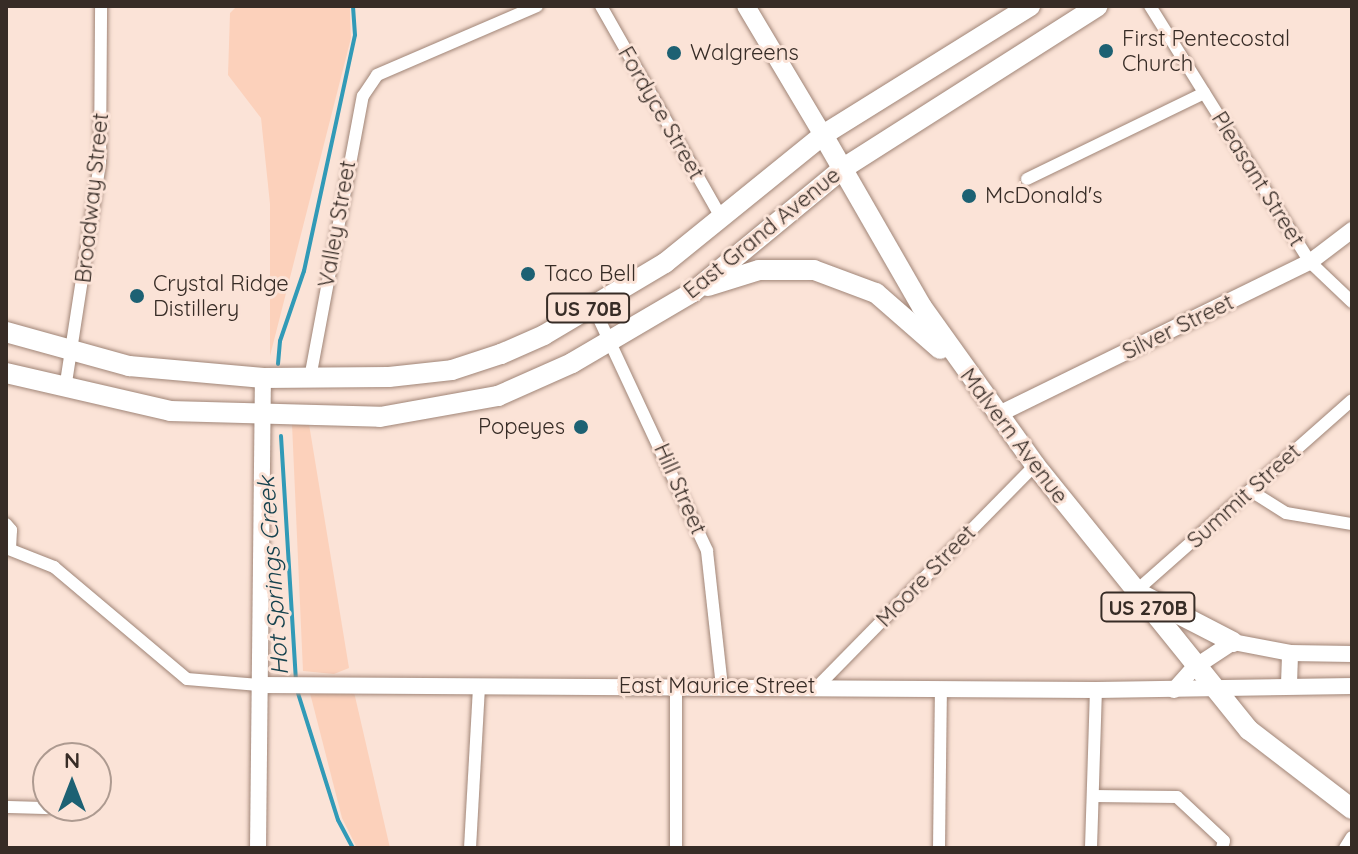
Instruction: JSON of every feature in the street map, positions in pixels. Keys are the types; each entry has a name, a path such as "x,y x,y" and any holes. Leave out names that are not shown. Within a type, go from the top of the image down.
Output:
{"main road":[{"name":"Malvern Avenue","path":"746,6 922,307 997,415 1212,687 1278,755 1352,809"},
{"name":"East Grand Avenue","path":"310,378 452,370 544,335 665,263 823,135 1030,6"},
{"name":"East Grand Avenue","path":"263,416 380,417 443,409 498,396 612,341 693,292 842,169 1098,6"},
{"name":"US 270B","path":"693,292 759,270 814,270 842,278 876,293 907,317 971,379"},
{"name":"US 70B","path":"6,332 165,372 310,378"},
{"name":"US 70B","path":"6,373 170,411 263,416"},
{"path":"1136,591 1233,642"}],"street":[{"name":"Broadway Street","path":"65,389 100,162 101,6"},
{"name":"Valley Street","path":"310,378 363,96 377,75 537,6"},
{"name":"Fordyce Street","path":"601,6 722,219"},
{"name":"Pleasant Street","path":"1150,6 1310,262 1352,302"},
{"path":"1027,179 1204,93"},
{"name":"Silver Street","path":"997,415 1310,262 1352,230"},
{"name":"Hill Street","path":"593,306 612,341 707,551 722,686"},
{"path":"258,848 263,378"},
{"name":"Summit Street","path":"1136,591 1352,400"},
{"name":"Moore Street","path":"817,687 1035,465"},
{"path":"1251,491 1286,513 1352,524"},
{"path":"6,524 11,530 8,548 54,567 187,679 259,685"},
{"path":"1174,690 1195,667 1233,642 1290,653 1352,654"},
{"path":"1289,684 1290,653"},
{"name":"East Maurice Street","path":"259,685 1096,690 1174,690 1289,684 1352,686"},
{"path":"470,848 479,686"},
{"path":"676,686 676,848"},
{"path":"939,848 941,689"},
{"path":"1091,848 1096,690"},
{"path":"1093,796 1177,797 1223,845"},
{"path":"6,807 32,808"},
{"path":"1345,848 1352,837"}],"shaded area":[{"path":"237,6 350,6 351,38 270,356 270,204 261,118 228,75 230,13"},
{"path":"292,424 309,424 349,668 334,674 303,671"},
{"path":"354,692 390,848 357,848 342,818 310,693"}],"waterway":[{"name":"Hot Springs Creek","path":"278,364 280,341 304,271 355,35 353,6"},
{"name":"Hot Springs Creek","path":"281,436 296,681"},
{"name":"Hot Springs Creek","path":"297,690 338,820 353,848"}],"place":[{"name":"First Pentecostal Church","path":"1106,51"},
{"name":"Walgreens","path":"674,53"},
{"name":"McDonald's","path":"969,196"},
{"name":"Taco Bell","path":"528,274"},
{"name":"Crystal Ridge Distillery","path":"137,296"},
{"name":"Popeyes","path":"581,427"}]}
